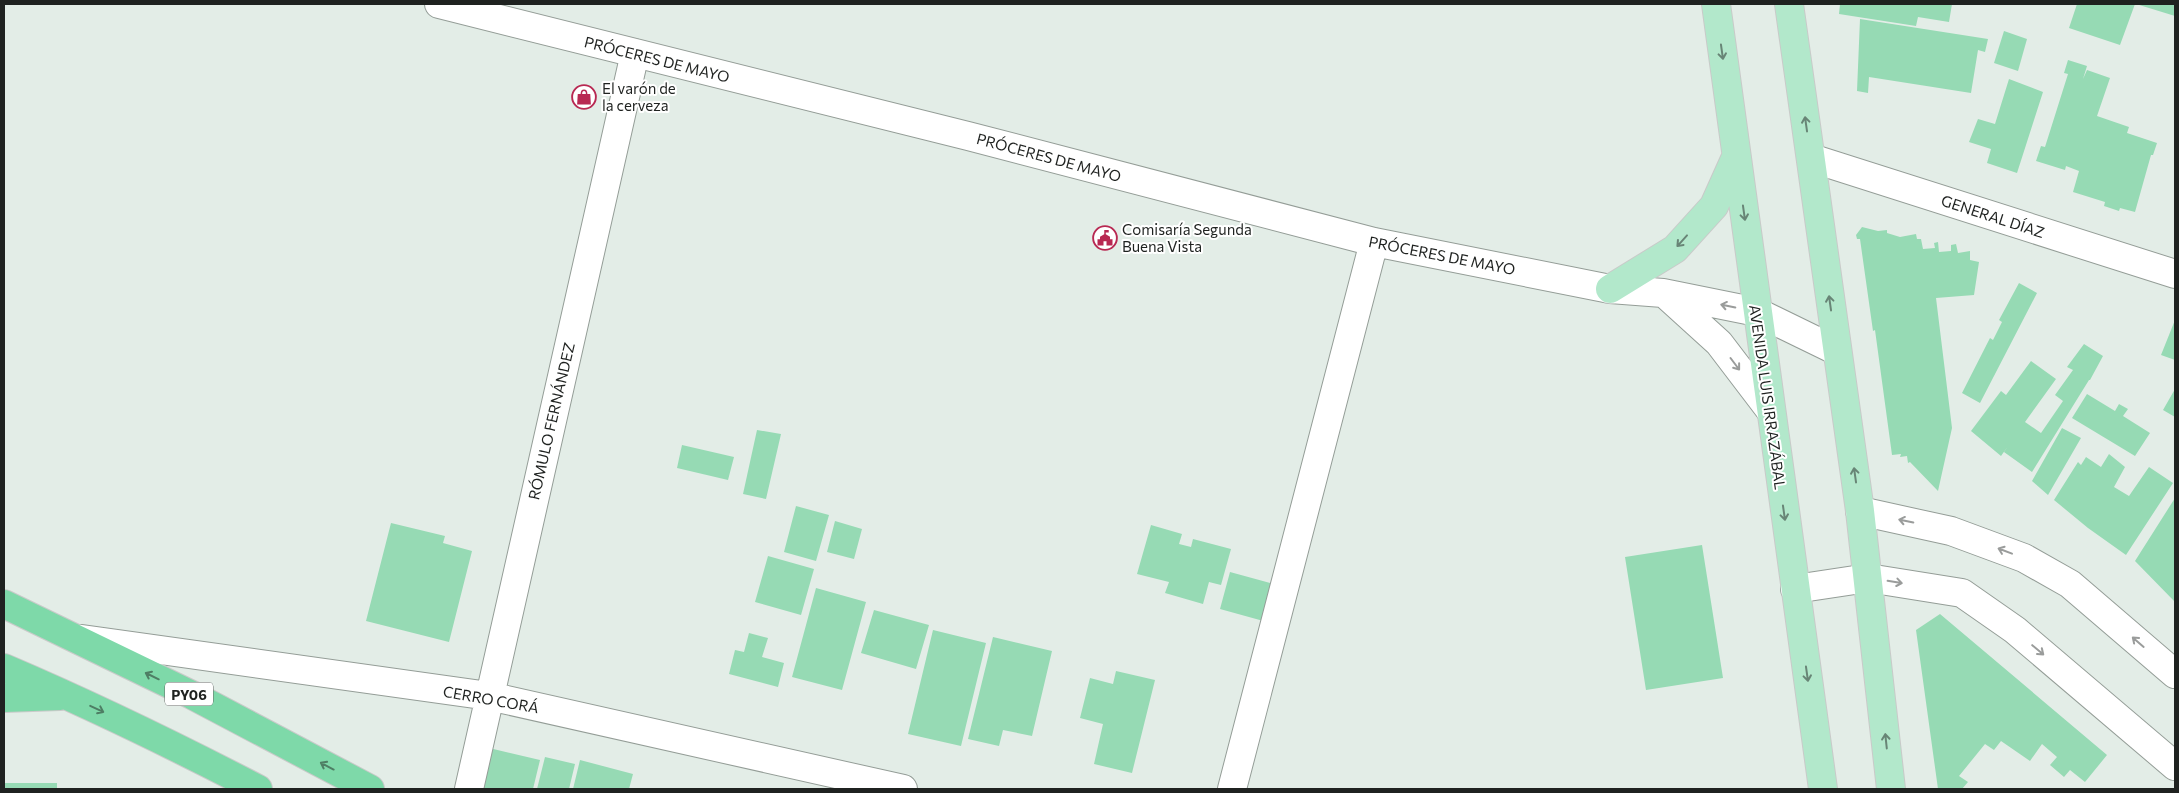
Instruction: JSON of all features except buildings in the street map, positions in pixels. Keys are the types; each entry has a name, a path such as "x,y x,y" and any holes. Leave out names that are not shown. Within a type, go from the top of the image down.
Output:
{"highway":[{"name":"PY06","path":"4,604 192,695 370,789"},
{"path":"4,668 70,696 258,789"},
{"path":"4,698 70,696"}],"main road":[{"name":"AVENIDA LUIS IRRAZÁBAL","path":"1716,4 1823,789"},
{"path":"1789,4 1860,511 1891,789"},
{"path":"1610,288 1675,249 1714,206 1736,158"}],"street":[{"name":"PRÓCERES DE MAYO","path":"439,4 968,136 1374,242 1610,288 1664,292 1757,312 1837,351"},
{"name":"RÓMULO FERNÁNDEZ","path":"469,789 635,53"},
{"name":"GENERAL DÍAZ","path":"1811,158 2175,274"},
{"path":"1232,789 1374,242"},
{"path":"1664,292 1719,343 1770,410"},
{"path":"1860,511 1951,531 2024,558 2070,584 2175,674"},
{"path":"1795,589 1868,578 1962,593 2015,630 2175,766"},
{"name":"CERRO CORÁ","path":"74,638 489,696 903,789"}],"place":[{"name":"El varón de la cerveza","path":"584,97"},
{"name":"Comisaría Segunda Buena Vista","path":"1105,238"}]}
